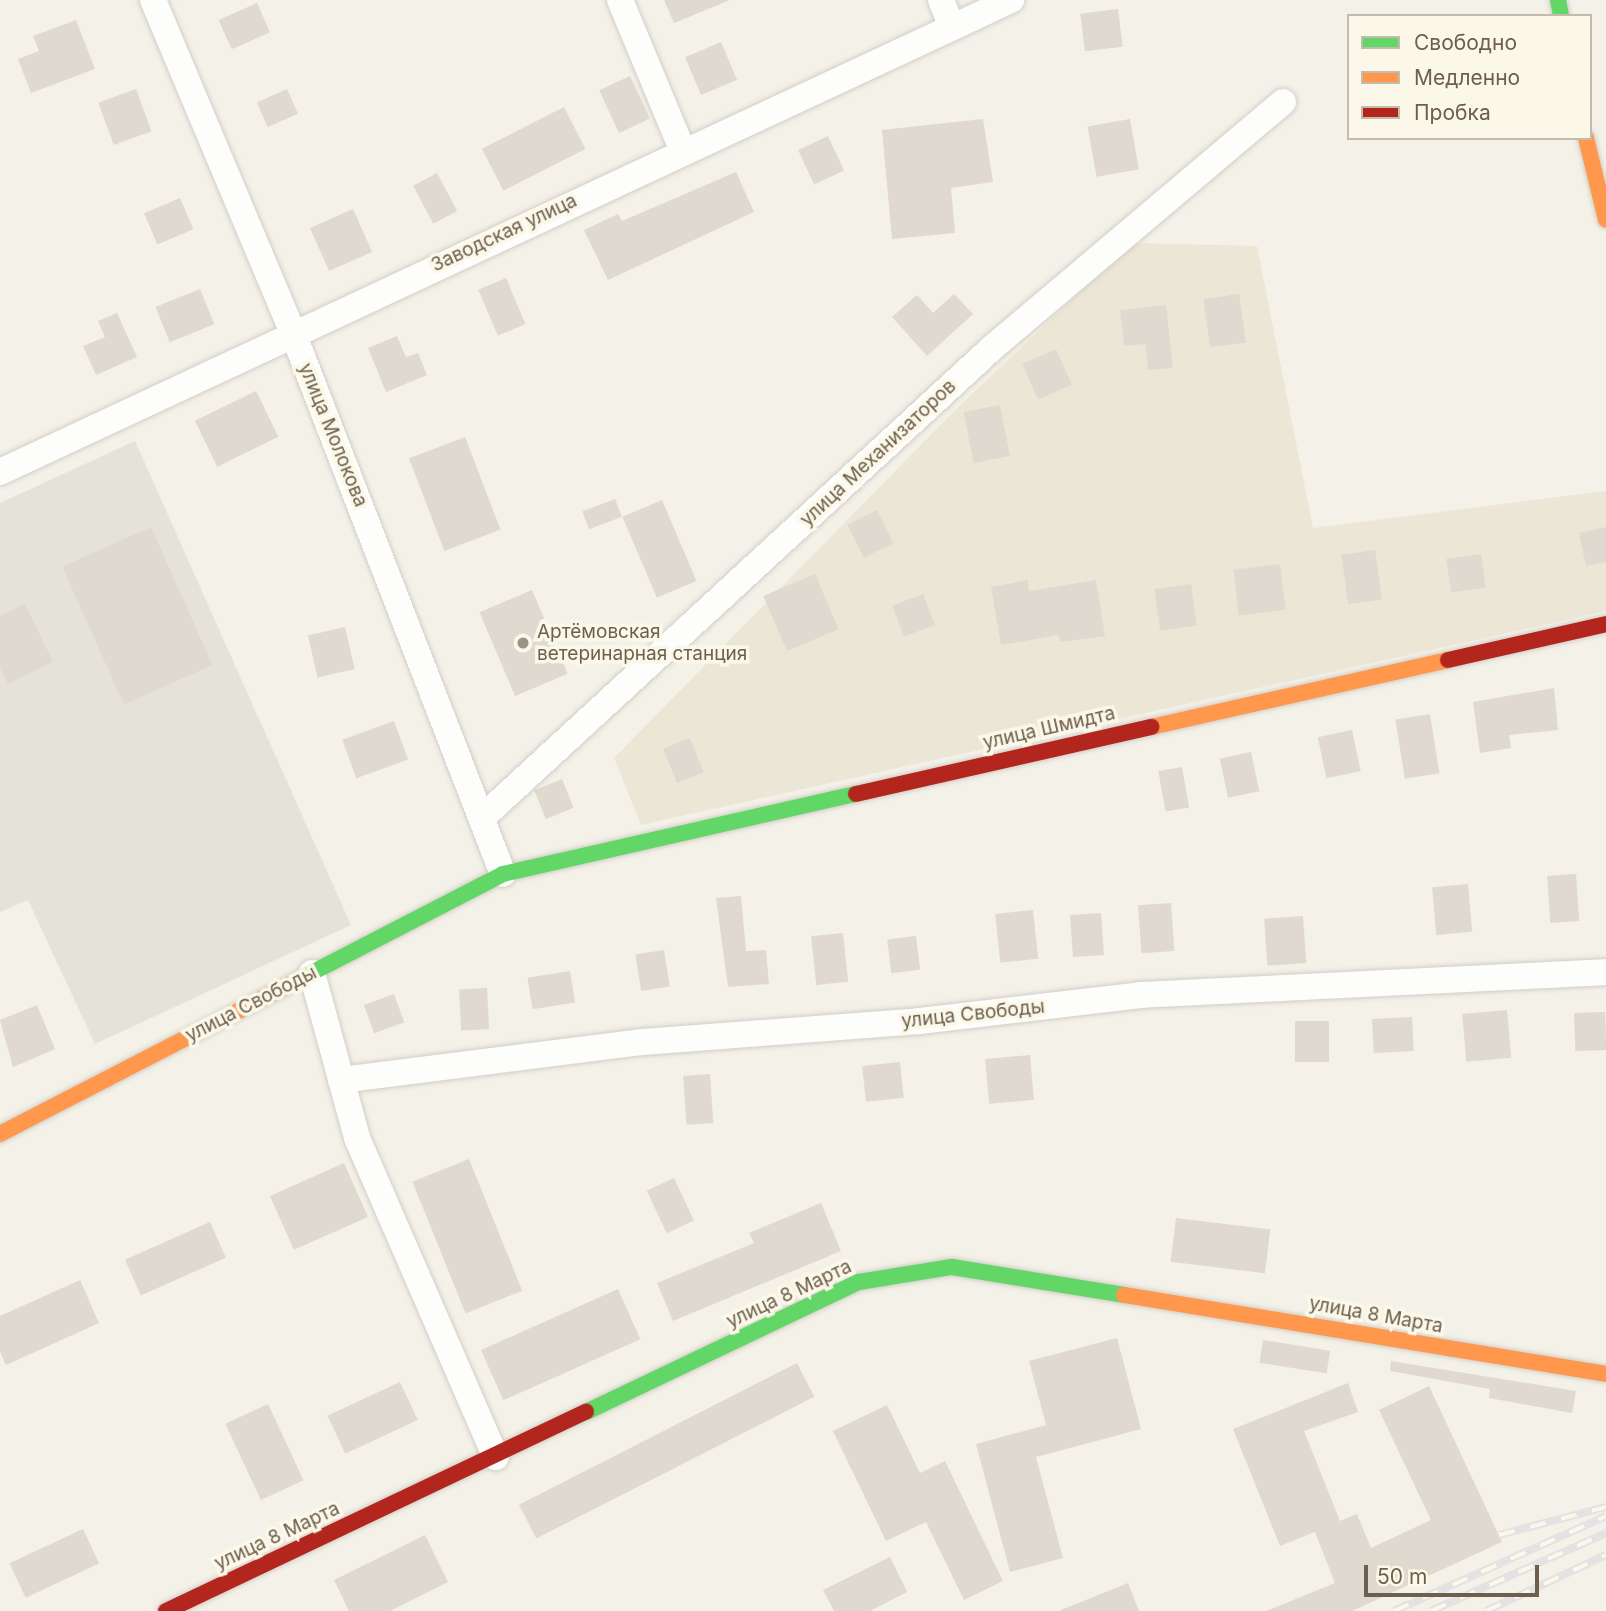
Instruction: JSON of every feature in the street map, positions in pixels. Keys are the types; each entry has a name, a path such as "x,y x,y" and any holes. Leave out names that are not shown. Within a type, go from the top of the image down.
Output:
{"street":[{"name":"улица Молокова","path":"153,0 293,333 484,816 503,874"},
{"path":"620,0 682,149"},
{"path":"941,0 951,25"},
{"name":"Заводская улица","path":"0,471 682,149 1011,0"},
{"name":"улица Механизаторов","path":"484,816 992,348 1283,102"},
{"path":"1586,140 1606,219"},
{"name":"улица Шмидта","path":"503,874 1606,625"},
{"name":"улица Свободы","path":"0,1134 503,874"},
{"name":"улица Свободы","path":"341,1080 642,1042 920,1021 1140,995 1606,972"},
{"path":"312,973 358,1139 496,1457"},
{"name":"улица 8 Марта","path":"166,1611 496,1457 859,1282 952,1267 1606,1374"}],"shaded area":[{"path":"1132,243 1257,246 1313,528 1606,491 1606,611 641,825 614,758 958,407"},
{"path":"135,441 351,925 95,1044 28,900 0,912 0,503"}],"building":[{"path":"664,0 730,0 674,23"},
{"path":"257,3 270,32 232,49 219,20"},
{"path":"1118,9 1123,47 1085,51 1080,14"},
{"path":"76,20 95,69 31,93 18,59 39,51 33,36"},
{"path":"721,42 737,80 701,95 685,57"},
{"path":"630,76 650,119 619,133 599,90"},
{"path":"136,89 151,131 114,145 98,103"},
{"path":"287,89 298,114 268,127 257,102"},
{"path":"564,107 585,149 503,191 482,149"},
{"path":"983,119 993,182 951,188 955,233 892,239 882,130"},
{"path":"1130,119 1139,169 1097,177 1088,126"},
{"path":"828,136 844,170 814,184 798,150"},
{"path":"736,172 754,212 608,280 584,230 618,214 622,221"},
{"path":"437,173 457,211 433,224 413,186"},
{"path":"180,198 193,229 157,245 144,213"},
{"path":"353,209 372,252 329,271 310,228"},
{"path":"506,278 526,324 498,336 478,290"},
{"path":"200,289 214,324 170,342 155,307"},
{"path":"954,294 973,314 927,356 892,317 917,295 933,313"},
{"path":"1239,294 1246,343 1210,348 1203,299"},
{"path":"1166,305 1173,368 1148,370 1145,344 1124,346 1120,310"},
{"path":"117,313 137,357 96,375 83,346 105,337 98,321"},
{"path":"397,336 406,357 418,353 427,375 386,392 368,348"},
{"path":"1056,349 1072,385 1038,400 1022,364"},
{"path":"256,391 278,437 217,467 195,421"},
{"path":"1000,405 1010,456 974,463 964,412"},
{"path":"465,437 500,529 444,551 409,459"},
{"path":"615,499 622,517 589,529 582,512"},
{"path":"662,500 696,581 657,598 622,517"},
{"path":"877,510 893,543 864,558 847,524"},
{"path":"151,527 212,665 124,704 62,566"},
{"path":"1606,527 1606,562 1586,566 1579,533"},
{"path":"1375,550 1382,600 1348,604 1341,555"},
{"path":"1481,554 1486,588 1451,593 1446,559"},
{"path":"1280,564 1286,610 1239,615 1233,570"},
{"path":"815,574 838,629 787,651 763,596"},
{"path":"1028,580 1029,591 1096,580 1105,636 1060,642 1059,635 1001,645 991,587"},
{"path":"1191,584 1197,626 1160,631 1154,589"},
{"name":"Артёмовская ветеринарная станция","path":"532,590 568,674 515,696 480,612"},
{"path":"923,594 935,625 904,637 892,606"},
{"path":"25,604 53,662 8,684 0,668 0,616"},
{"path":"345,627 355,669 318,677 308,636"},
{"path":"1554,688 1558,730 1509,735 1511,748 1480,753 1473,702"},
{"path":"1430,714 1439,773 1405,779 1395,719"},
{"path":"394,721 408,760 356,778 342,740"},
{"path":"1352,730 1361,771 1326,778 1318,737"},
{"path":"690,738 704,772 677,783 663,749"},
{"path":"1251,752 1259,791 1228,798 1220,759"},
{"path":"1182,767 1189,807 1165,812 1158,771"},
{"path":"562,779 574,808 546,819 534,790"},
{"path":"1576,874 1579,921 1550,923 1547,876"},
{"path":"1468,884 1472,932 1436,935 1432,887"},
{"path":"741,896 746,951 766,950 769,984 728,987 716,898"},
{"path":"1171,903 1174,951 1141,953 1138,905"},
{"path":"1033,910 1038,959 1000,963 995,914"},
{"path":"1101,913 1104,955 1073,957 1070,915"},
{"path":"1303,916 1306,963 1267,966 1264,919"},
{"path":"843,933 848,982 816,985 811,936"},
{"path":"916,936 920,970 891,973 887,940"},
{"path":"664,950 670,987 641,991 635,955"},
{"path":"570,971 575,1003 533,1009 528,978"},
{"path":"487,988 489,1029 461,1030 459,989"},
{"path":"394,994 404,1022 374,1033 364,1005"},
{"path":"37,1005 55,1049 13,1067 0,1020"},
{"path":"1507,1010 1511,1058 1466,1062 1462,1014"},
{"path":"1605,1012 1606,1050 1575,1051 1574,1013"},
{"path":"1412,1017 1414,1051 1374,1053 1372,1019"},
{"path":"1295,1021 1329,1021 1329,1062 1295,1062"},
{"path":"1030,1055 1034,1100 989,1104 985,1059"},
{"path":"900,1062 904,1098 866,1102 862,1066"},
{"path":"710,1074 713,1123 686,1125 683,1076"},
{"path":"469,1159 522,1291 466,1314 412,1182"},
{"path":"344,1163 368,1217 294,1250 270,1196"},
{"path":"674,1178 694,1221 667,1233 647,1191"},
{"path":"821,1203 841,1251 673,1321 657,1283 754,1243 749,1233"},
{"path":"1176,1218 1270,1230 1265,1273 1171,1262"},
{"path":"210,1222 226,1258 141,1295 125,1260"},
{"path":"80,1280 99,1323 6,1365 0,1352 0,1316"},
{"path":"618,1289 640,1339 503,1400 481,1350"},
{"path":"1117,1338 1141,1429 1036,1457 1063,1558 1010,1572 976,1444 1046,1425 1029,1361"},
{"path":"1263,1340 1330,1351 1327,1373 1259,1363"},
{"path":"1391,1361 1576,1391 1572,1413 1489,1398 1490,1389 1390,1371"},
{"path":"797,1363 814,1397 536,1539 519,1505"},
{"path":"400,1382 418,1420 345,1454 327,1416"},
{"path":"1348,1383 1358,1412 1304,1431 1340,1521 1357,1514 1371,1548 1431,1520 1379,1410 1429,1386 1502,1542 1352,1611 1266,1611 1335,1583 1315,1532 1280,1546 1233,1429"},
{"path":"268,1404 303,1480 261,1500 225,1424"},
{"path":"887,1405 920,1473 945,1461 1003,1581 964,1600 926,1522 886,1541 833,1431"},
{"path":"83,1529 99,1563 26,1598 10,1563"},
{"path":"425,1535 448,1582 390,1611 349,1611 334,1580"},
{"path":"890,1557 907,1592 870,1611 834,1611 823,1590"},
{"path":"1128,1583 1139,1611 1061,1611 1061,1610"}],"railway":[{"path":"1499,1535 1606,1507"},
{"path":"1394,1611 1606,1516"},
{"path":"1431,1611 1606,1533"},
{"path":"1486,1611 1606,1555"}],"traffic: fast":[{"path":"1558,0 1561,14"},
{"path":"296,981 503,874 856,794"},
{"path":"586,1412 859,1282 952,1267 1124,1295"}],"traffic: slow":[{"path":"1586,140 1606,220"},
{"path":"1151,727 1448,660"},
{"path":"0,1134 296,981"},
{"path":"1124,1295 1606,1374"}],"traffic: jam":[{"path":"1448,660 1606,624"},
{"path":"856,794 1151,727"},
{"path":"166,1611 586,1412"}],"place":[{"name":"Артёмовская ветеринарная станция","path":"523,643"}]}
